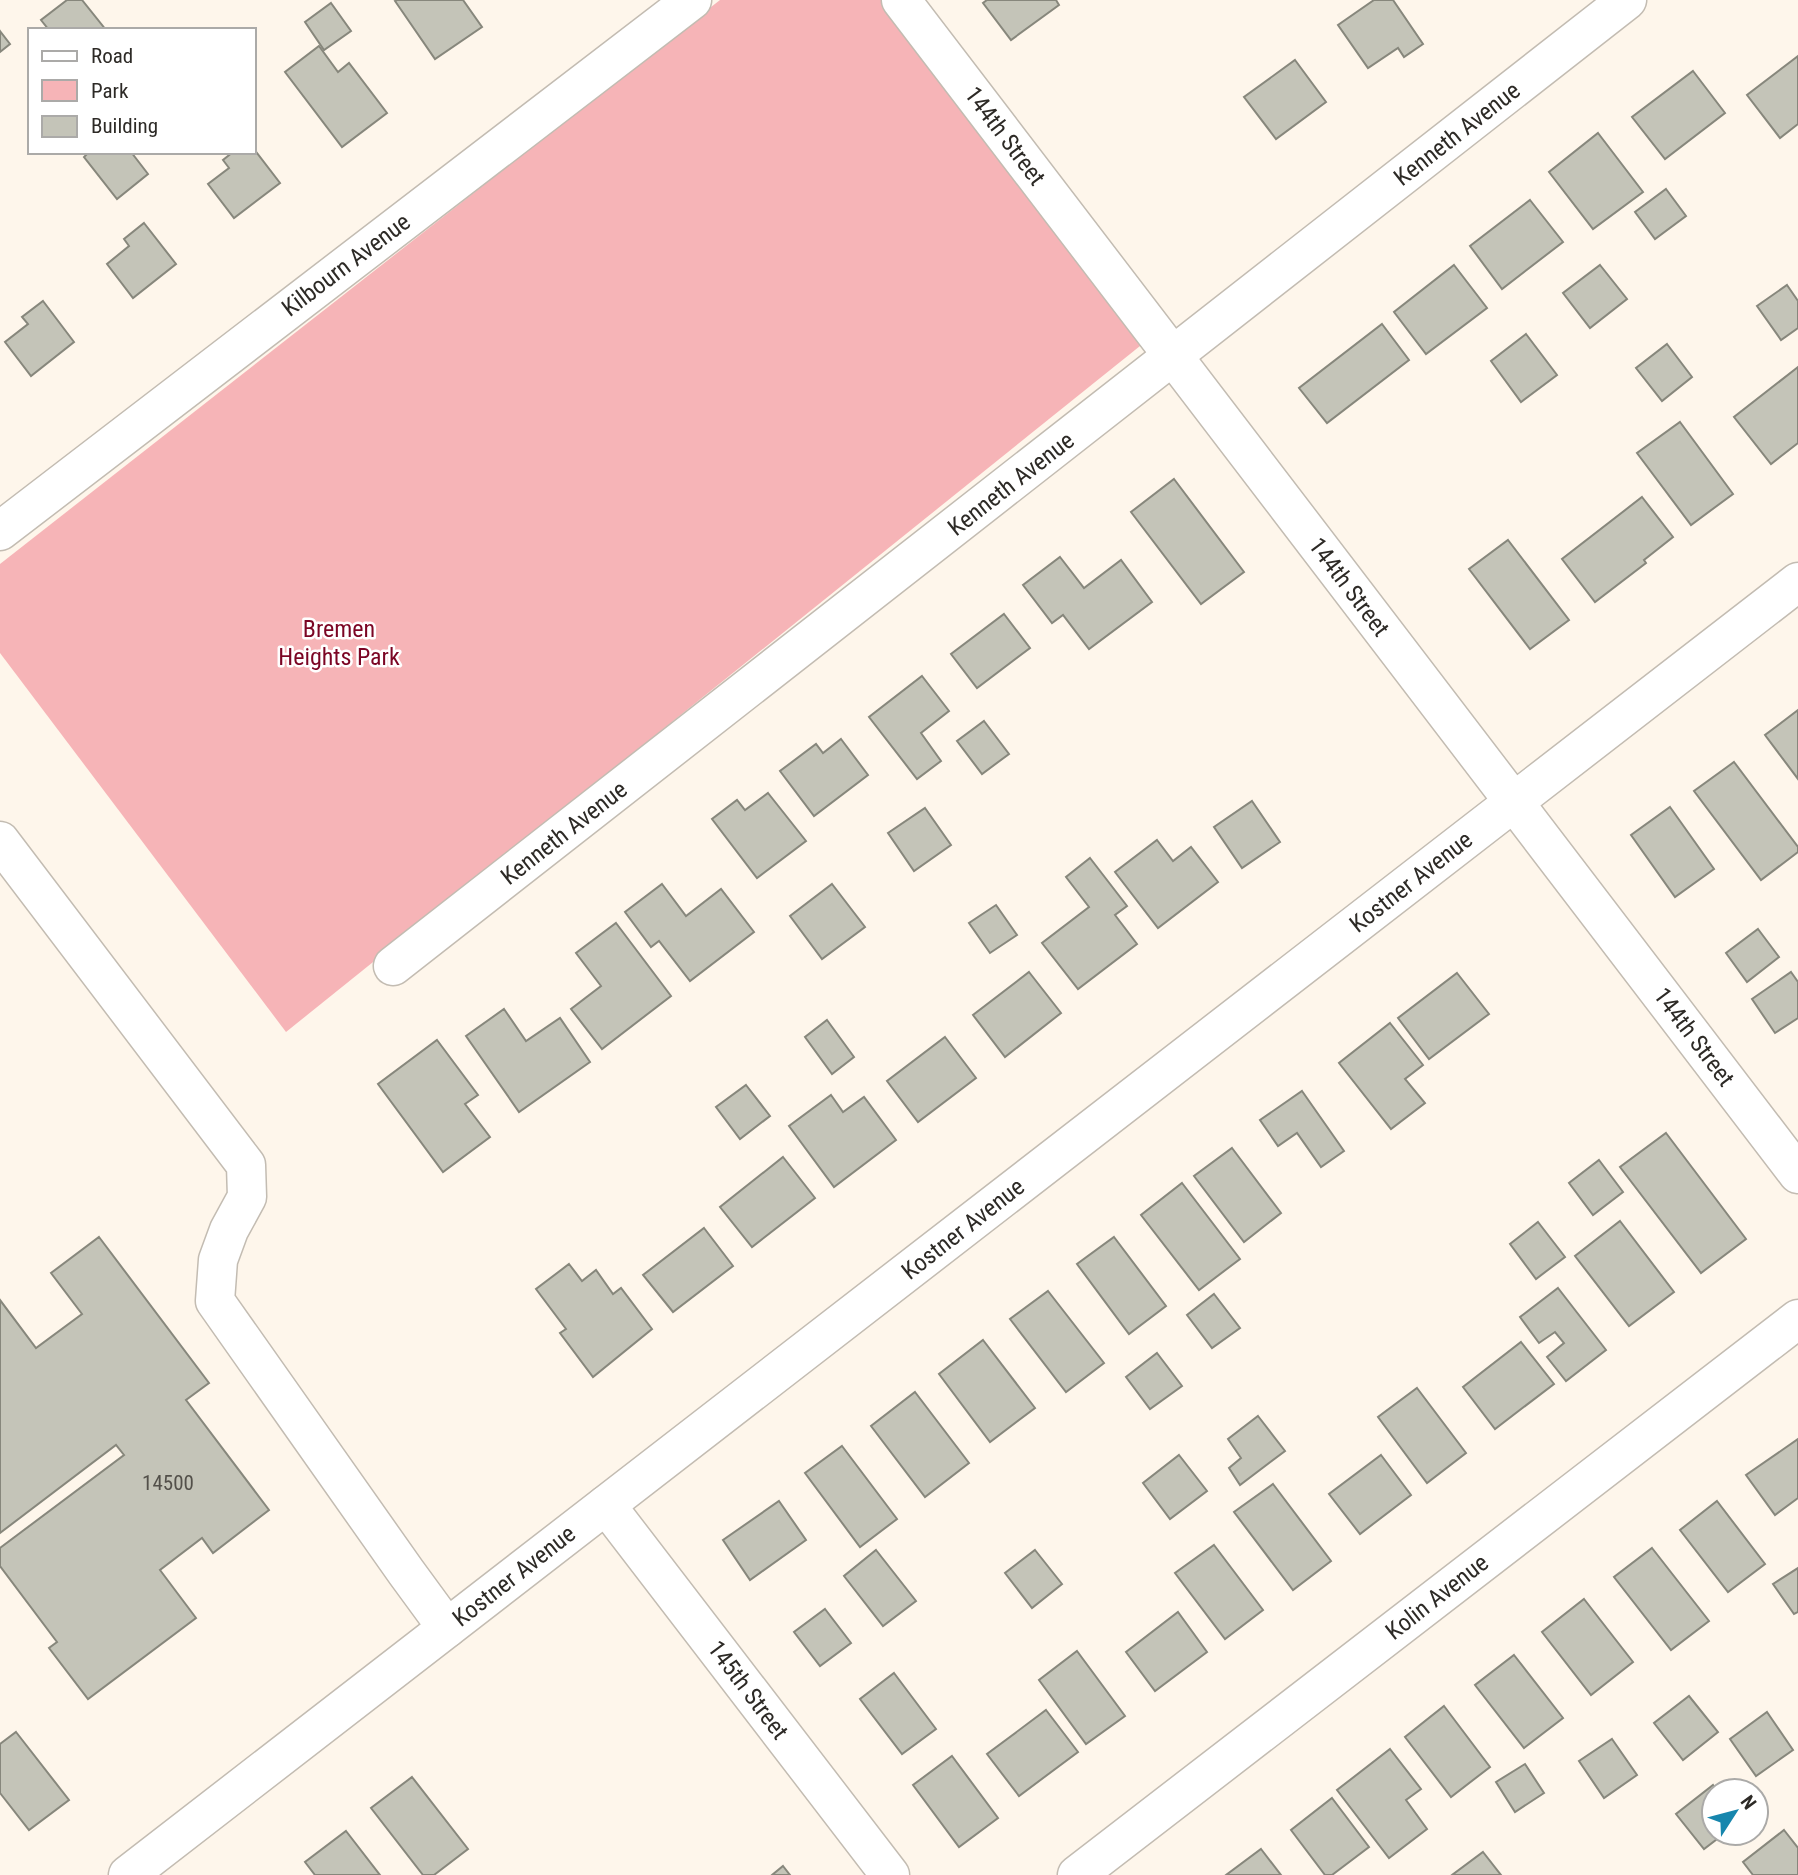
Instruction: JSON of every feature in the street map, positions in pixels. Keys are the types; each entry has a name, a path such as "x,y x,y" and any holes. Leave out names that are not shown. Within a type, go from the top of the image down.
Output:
{"street":[{"name":"Kilbourn Avenue","path":"0,531 692,0"},
{"name":"144th Street","path":"901,0 1798,1174"},
{"name":"Kenneth Avenue","path":"393,966 1627,0"},
{"name":"Kostner Avenue","path":"128,1875 1798,582"},
{"path":"0,841 246,1165 247,1197 229,1230 218,1260 215,1301 447,1628"},
{"name":"Kolin Avenue","path":"1077,1875 1798,1319"},
{"name":"145th Street","path":"606,1505 890,1875"}],"green space":[{"name":"Bremen Heights Park","path":"720,0 886,0 1145,342 286,1032 0,653 0,564"}],"building":[{"path":"67,0 82,0 104,28 47,28 41,20"},
{"path":"463,0 482,27 435,59 395,1"},
{"path":"987,0 1056,0 1059,5 1011,40 983,3"},
{"path":"1374,0 1393,0 1423,44 1404,57 1398,48 1368,68 1338,25"},
{"path":"331,3 351,31 324,50 305,22"},
{"path":"0,31 10,44 0,52"},
{"path":"319,46 338,72 349,63 387,113 342,147 285,72"},
{"path":"1798,56 1798,124 1780,138 1747,95"},
{"path":"1295,60 1326,102 1276,139 1244,97"},
{"path":"1693,71 1725,113 1665,159 1632,117"},
{"path":"1598,133 1643,192 1593,229 1549,172"},
{"path":"256,152 280,183 234,218 208,184 229,168 223,160 230,154 256,154"},
{"path":"87,154 133,154 148,174 117,199 84,157"},
{"path":"1666,189 1686,216 1655,239 1635,212"},
{"path":"1530,200 1563,242 1502,289 1470,246"},
{"path":"144,223 176,264 133,298 107,264 129,246 124,239"},
{"path":"1454,265 1487,308 1426,354 1394,312"},
{"path":"1600,265 1627,299 1590,328 1563,293"},
{"path":"1787,285 1798,301 1798,328 1781,340 1757,306"},
{"path":"43,301 74,342 31,376 5,342 28,324 22,317"},
{"path":"1382,324 1409,360 1327,423 1299,388"},
{"path":"1526,334 1557,375 1521,402 1491,361"},
{"path":"1667,344 1692,377 1662,401 1636,368"},
{"path":"1798,367 1798,443 1771,464 1734,417"},
{"path":"1680,422 1733,494 1691,525 1637,453"},
{"path":"1174,479 1244,572 1201,604 1131,512"},
{"path":"1642,497 1673,537 1644,560 1646,563 1595,602 1562,559"},
{"path":"1508,540 1569,620 1530,649 1469,569"},
{"path":"1060,557 1084,588 1121,560 1152,602 1089,649 1063,615 1052,623 1023,585"},
{"path":"1004,614 1030,648 977,688 951,654"},
{"path":"922,676 949,711 921,733 941,761 917,779 869,717"},
{"path":"1798,710 1798,779 1765,735"},
{"path":"984,721 1009,754 982,774 957,741"},
{"path":"841,739 868,775 814,816 780,771 816,744 823,753"},
{"path":"1734,762 1798,847 1798,852 1761,880 1694,791"},
{"path":"768,793 806,841 757,878 712,819 737,800 745,810"},
{"path":"1252,801 1280,842 1242,868 1214,827"},
{"path":"1670,807 1714,869 1675,897 1631,835"},
{"path":"925,808 951,845 914,871 888,833"},
{"path":"1157,840 1173,861 1191,847 1218,882 1158,928 1115,872"},
{"path":"1090,858 1127,906 1115,915 1137,944 1078,989 1042,943 1089,907 1066,877"},
{"path":"662,884 686,916 721,889 754,932 690,981 659,941 651,947 625,912"},
{"path":"832,884 865,927 822,959 790,916"},
{"path":"996,905 1017,935 990,953 969,923"},
{"path":"616,923 671,996 602,1049 571,1009 601,986 576,953"},
{"path":"1758,929 1779,957 1747,982 1726,953"},
{"path":"1029,972 1061,1013 1005,1057 973,1015"},
{"path":"1791,972 1798,982 1798,1018 1775,1033 1752,999"},
{"path":"1457,973 1489,1014 1429,1059 1398,1018"},
{"path":"504,1009 526,1041 560,1018 590,1062 519,1112 466,1036"},
{"path":"827,1020 854,1057 832,1074 805,1037"},
{"path":"1390,1023 1423,1065 1405,1079 1425,1103 1391,1129 1339,1063"},
{"path":"945,1037 976,1078 918,1122 887,1081"},
{"path":"437,1040 478,1095 465,1104 490,1137 443,1172 378,1084"},
{"path":"746,1085 770,1116 740,1139 716,1107"},
{"path":"1302,1091 1344,1151 1321,1167 1297,1133 1278,1146 1260,1120"},
{"path":"831,1095 843,1112 864,1097 896,1140 834,1187 789,1126"},
{"path":"1666,1133 1746,1239 1701,1273 1620,1167"},
{"path":"1232,1148 1281,1213 1244,1242 1194,1176"},
{"path":"783,1157 815,1198 752,1247 720,1207"},
{"path":"1599,1160 1623,1192 1593,1215 1569,1183"},
{"path":"1182,1183 1240,1259 1199,1290 1141,1215"},
{"path":"1620,1221 1674,1292 1629,1326 1575,1256"},
{"path":"1538,1222 1565,1257 1536,1279 1510,1244"},
{"path":"704,1228 733,1266 673,1312 643,1275"},
{"path":"99,1237 209,1383 186,1400 269,1510 213,1553 202,1538 160,1570 196,1618 88,1699 49,1648 57,1642 0,1566 0,1548 124,1455 116,1445 0,1533 0,1300 36,1348 82,1314 51,1273"},
{"path":"1114,1237 1166,1306 1129,1334 1077,1264"},
{"path":"569,1264 582,1281 596,1270 613,1294 621,1288 652,1329 593,1377 560,1333 566,1329 536,1289"},
{"path":"1558,1288 1606,1350 1566,1381 1547,1357 1564,1343 1555,1332 1539,1343 1520,1317"},
{"path":"1048,1291 1104,1363 1066,1392 1010,1319"},
{"path":"1214,1294 1240,1328 1212,1348 1187,1315"},
{"path":"983,1340 1035,1408 990,1442 939,1374"},
{"path":"1521,1342 1554,1384 1495,1429 1463,1387"},
{"path":"1157,1353 1182,1386 1150,1409 1126,1377"},
{"path":"1417,1388 1466,1453 1427,1483 1378,1417"},
{"path":"915,1392 969,1463 925,1497 871,1426"},
{"path":"1258,1416 1285,1451 1240,1485 1229,1468 1241,1458 1228,1439"},
{"path":"1798,1439 1798,1498 1775,1515 1746,1475"},
{"path":"842,1446 897,1519 860,1547 805,1473"},
{"path":"1179,1455 1207,1491 1170,1519 1143,1483"},
{"path":"1381,1455 1411,1495 1360,1534 1329,1494"},
{"path":"1273,1484 1331,1561 1293,1590 1234,1512"},
{"path":"779,1501 806,1540 750,1580 723,1540"},
{"path":"1717,1501 1765,1564 1728,1592 1680,1530"},
{"path":"1214,1545 1263,1610 1225,1639 1175,1573"},
{"path":"1652,1548 1709,1621 1671,1650 1614,1577"},
{"path":"876,1550 916,1601 883,1626 844,1576"},
{"path":"1035,1550 1062,1584 1032,1608 1005,1573"},
{"path":"1798,1568 1798,1612 1794,1614 1773,1584"},
{"path":"1584,1599 1633,1662 1591,1695 1542,1632"},
{"path":"825,1609 851,1643 820,1666 794,1632"},
{"path":"1178,1612 1207,1652 1155,1691 1126,1652"},
{"path":"1077,1651 1125,1716 1086,1744 1039,1680"},
{"path":"1514,1655 1563,1718 1524,1748 1475,1685"},
{"path":"894,1673 936,1729 902,1754 860,1699"},
{"path":"1689,1696 1718,1732 1683,1760 1654,1723"},
{"path":"1444,1706 1490,1767 1451,1797 1405,1737"},
{"path":"1046,1710 1078,1752 1019,1796 987,1754"},
{"path":"1767,1712 1793,1750 1756,1776 1730,1739"},
{"path":"16,1732 69,1800 29,1830 0,1793 0,1744"},
{"path":"1612,1739 1637,1775 1604,1798 1579,1761"},
{"path":"1390,1749 1421,1789 1406,1800 1427,1829 1389,1858 1337,1790"},
{"path":"952,1756 998,1818 959,1847 913,1785"},
{"path":"1525,1764 1544,1793 1515,1812 1496,1782"},
{"path":"412,1777 468,1849 434,1875 423,1875 371,1808"},
{"path":"1700,1795 1700,1844 1676,1814"},
{"path":"1332,1798 1369,1847 1332,1875 1325,1875 1291,1830"},
{"path":"1784,1830 1798,1848 1798,1875 1753,1875 1743,1862 1762,1847 1770,1847 1770,1841"},
{"path":"346,1831 380,1875 315,1875 305,1862"},
{"path":"1261,1849 1281,1875 1226,1875"},
{"path":"1483,1852 1501,1875 1452,1875"},
{"path":"783,1866 790,1875 772,1875"}]}
